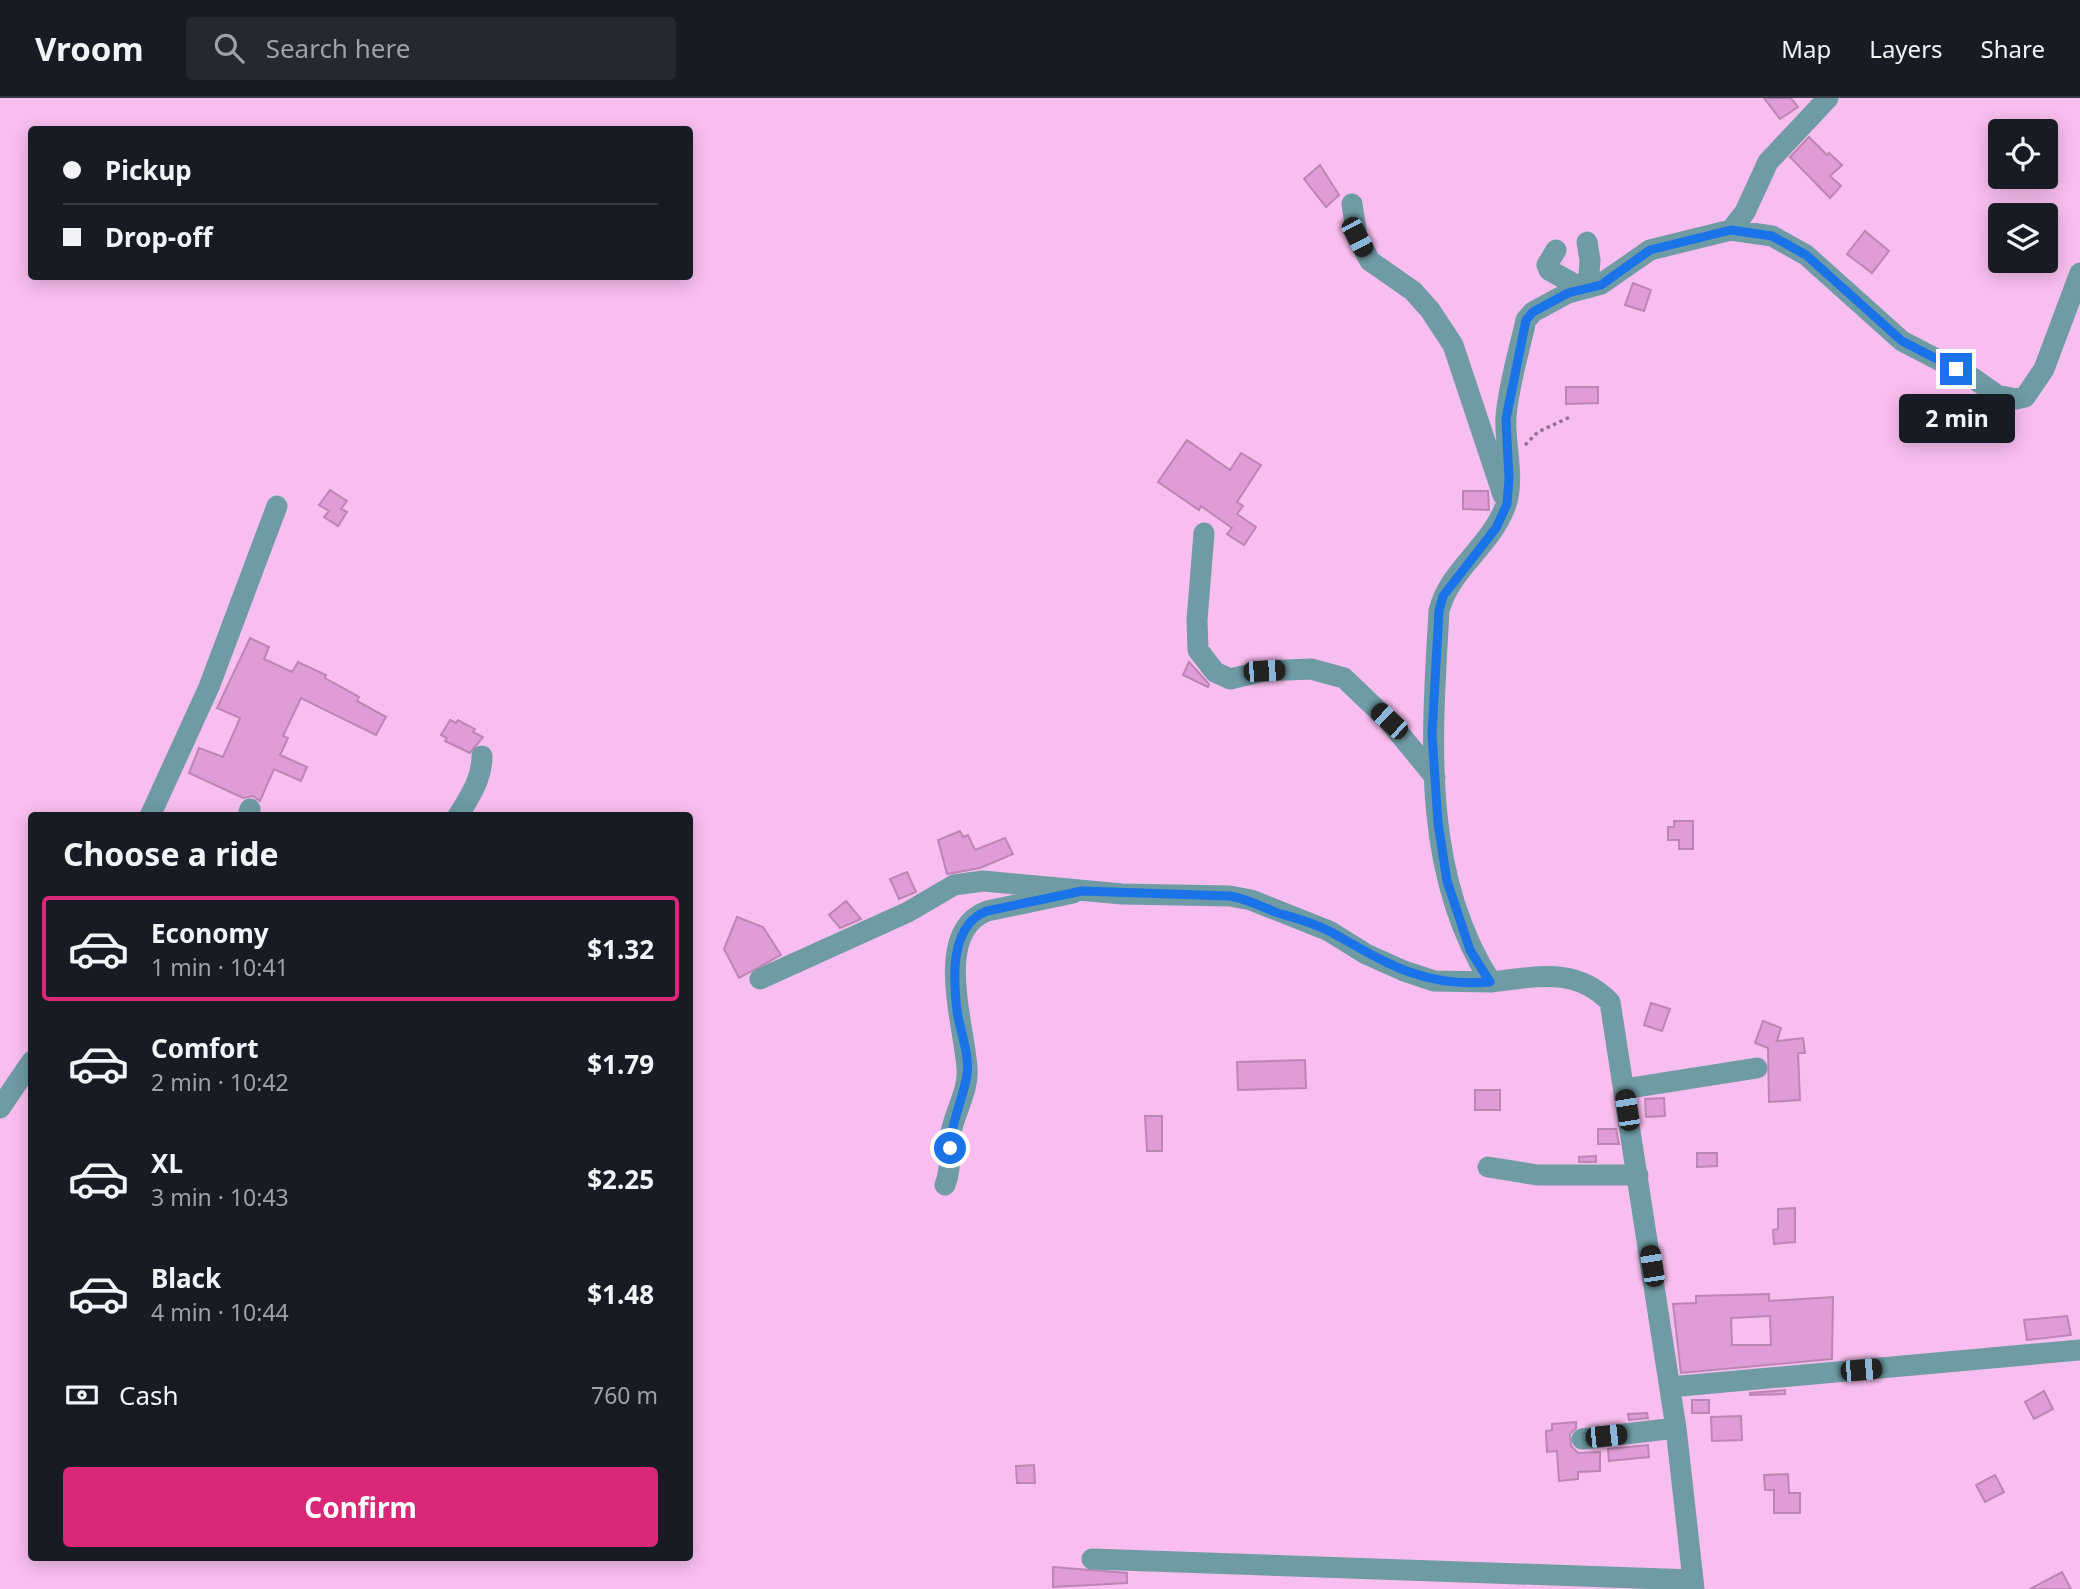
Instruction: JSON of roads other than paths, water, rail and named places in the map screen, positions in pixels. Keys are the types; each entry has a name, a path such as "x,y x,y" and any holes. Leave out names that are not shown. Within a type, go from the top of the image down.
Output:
{"street":[{"path":"1731,230 1745,212 1768,162 1828,98"},
{"path":"1352,204 1357,237 1370,261 1413,291 1430,310 1453,345 1507,504"},
{"path":"1490,982 1470,950 1447,881 1432,734 1439,611 1443,596 1496,528 1507,504 1506,419 1509,391 1526,320 1533,312 1568,293 1614,277 1629,262 1650,250 1731,230 1772,236 1806,255 1902,341 2007,399 2025,397 2044,369 2080,273"},
{"path":"1585,289 1590,261 1587,242"},
{"path":"1556,250 1547,265 1549,270 1585,289"},
{"path":"152,812 209,687 277,506"},
{"path":"1205,533 1197,620 1198,650 1215,672 1230,680 1264,671 1311,669 1344,678 1389,721 1435,777"},
{"path":"460,812 476,786 482,768 482,756"},
{"path":"760,979 908,912 954,885 983,881 1082,891 1230,896 1251,900 1329,931 1404,971 1434,981 1490,982 1553,976 1579,979 1596,988 1610,1002 1676,1428 1694,1584 1092,1559"},
{"path":"945,1185 950,1170 950,1136 968,1072 957,1010 958,949 963,928 974,916 987,911 1082,891"},
{"path":"0,1108 28,1067"},
{"path":"1624,1089 1757,1068"},
{"path":"1488,1167 1537,1175 1638,1175"},
{"path":"1670,1387 2080,1350"},
{"path":"1582,1439 1676,1428"}]}
